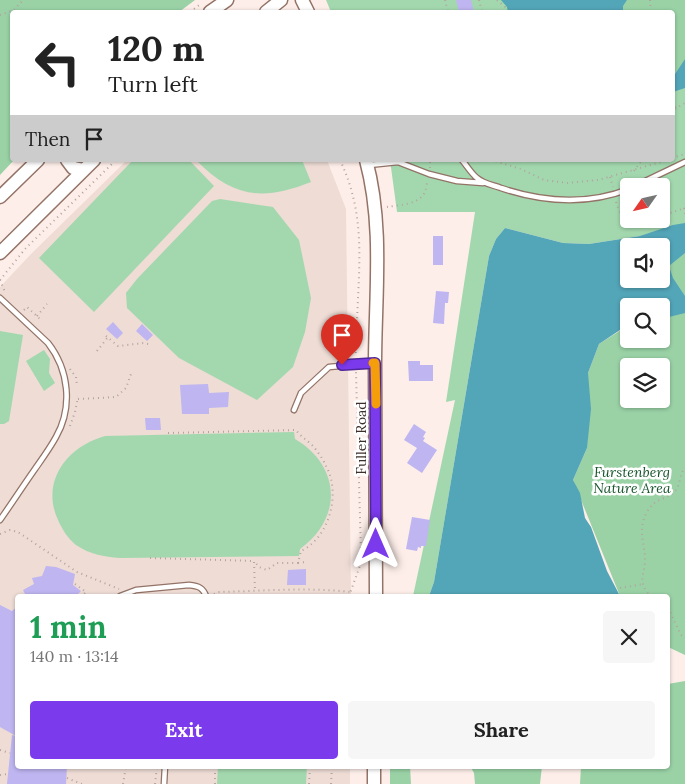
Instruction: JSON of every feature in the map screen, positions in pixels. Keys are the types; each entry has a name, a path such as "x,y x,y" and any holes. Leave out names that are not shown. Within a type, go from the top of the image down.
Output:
{"main road":[{"path":"213,10 227,0"},
{"path":"268,10 281,0"},
{"path":"0,197 36,162"},
{"path":"68,162 73,168 83,170"},
{"path":"0,253 92,162"},
{"name":"Fuller Road","path":"367,163 375,209 378,255 375,363 376,594"},
{"path":"374,769 374,784"}],"lane":[{"path":"367,163 398,162 429,174 464,182 485,183 518,194 560,200 585,199 620,192"},
{"path":"464,162 474,175 485,183"},
{"path":"652,178 685,162"},
{"path":"0,298 54,350 62,370 67,392 64,419 56,438 0,520"},
{"path":"294,410 301,393 329,367 375,363"},
{"path":"125,594 136,590 178,586 196,586 203,589 205,594"},
{"path":"164,784 165,769"}],"path":[{"path":"14,10 23,0"},
{"path":"193,10 206,0"},
{"path":"497,0 505,10"},
{"path":"676,108 685,103"},
{"path":"6,294 2,288 1,276 24,249 114,162"},
{"path":"216,594 218,592 256,591 333,590 351,592 361,563 355,349 360,234 355,199 341,162"},
{"path":"386,207 408,204 425,193 430,162"},
{"path":"498,162 521,169 537,178 551,182 577,183 610,177 660,162"},
{"path":"634,170 640,162"},
{"path":"610,177 620,212"},
{"path":"670,213 684,208 685,214"},
{"path":"36,316 47,304"},
{"path":"24,310 27,307 40,319"},
{"path":"97,351 107,337 118,346 144,343 152,345"},
{"path":"70,425 78,398 116,397 126,388 130,374"},
{"path":"168,433 296,430 312,446 331,475 332,504 320,534 301,552 298,563"},
{"path":"648,594 643,584 645,562 641,527 647,512 654,502 674,493 685,468"},
{"path":"0,534 6,530 13,530 77,572 122,590 136,590"},
{"path":"150,558 254,561"},
{"path":"254,561 256,591"},
{"path":"254,561 256,565 268,570 277,563 305,562"},
{"path":"75,584 86,592 84,594"},
{"path":"620,588 643,584"},
{"path":"670,612 681,635 685,638"},
{"path":"0,750 10,753"},
{"path":"123,784 126,769"},
{"path":"155,784 157,769"},
{"path":"215,769 215,784"},
{"path":"309,784 310,769"},
{"path":"332,769 332,784"},
{"path":"0,775 8,774"},
{"path":"68,778 82,784"}],"shaded area":[{"path":"125,162 328,162 346,209 351,594 15,594 15,769 350,769 350,784 0,784 0,287"}],"green space":[{"path":"0,0 195,0 182,10 10,10 10,162 12,162 0,175"},
{"path":"326,0 685,0 685,302 670,288 670,238 644,238 640,236 589,244 563,243 505,228 496,239 489,256 434,582 430,594 413,594 455,400 446,402 475,212 397,212 390,162 675,162 675,10 330,10"},
{"path":"627,0 685,0 685,59 675,74 675,10 623,10"},
{"path":"131,162 191,162 214,186 94,312 39,258"},
{"path":"198,162 303,162 311,182 278,192 249,192 236,189 210,173"},
{"path":"220,199 273,207 299,240 311,298 305,332 293,367 257,400 179,358 127,308 126,293 137,279 212,201"},
{"path":"685,253 685,296 673,278 670,265"},
{"name":"Furstenberg Nature Area","path":"685,311 685,655 670,648 670,594 619,594 573,480 587,448 588,373 599,344 620,331 620,348 670,348 670,314"},
{"path":"0,331 23,335 9,421 4,424 0,424"},
{"path":"44,350 50,359 49,373 55,383 44,391 26,361"},
{"path":"294,432 295,439 310,450 321,463 328,477 331,492 329,508 324,523 300,549 299,556 108,557 91,553 70,540 58,520 53,506 55,479 61,467 80,448 105,436"},
{"path":"685,681 685,784 580,784 581,769 670,769 670,684"},
{"path":"218,769 307,769 306,784 217,784"},
{"path":"390,769 410,769 411,784 390,784"},
{"path":"472,769 542,769 540,784 475,784"}],"water":[{"path":"501,0 627,0 623,10 508,10"},
{"path":"685,59 685,88 675,91 675,74"},
{"path":"685,223 685,253 670,265 670,238 627,238"},
{"path":"505,228 563,243 589,244 620,239 620,288 670,288 670,269 673,278 685,296 685,313 670,317 670,298 620,298 620,330 599,344 588,373 591,409 587,448 573,480 580,493 585,518 591,527 607,571 619,594 430,594 434,582 489,256 496,239"}],"building":[{"path":"456,0 471,0 474,10 458,10"},
{"path":"433,236 443,236 443,265 433,265"},
{"path":"436,291 449,292 448,303 445,303 444,324 433,323"},
{"path":"113,322 123,333 117,339 106,329"},
{"path":"142,324 153,335 147,341 136,331"},
{"path":"408,361 420,361 420,365 433,365 433,381 409,381"},
{"path":"208,384 209,393 229,392 228,407 209,408 209,414 182,414 180,385"},
{"path":"145,418 160,418 161,430 146,430"},
{"path":"414,424 426,432 423,441 437,450 422,473 407,463 417,448 404,440"},
{"path":"412,517 430,520 426,546 418,547 417,551 406,549"},
{"path":"46,566 56,567 75,574 73,585 81,591 78,594 25,594 23,590 34,584 32,578 42,576"},
{"path":"306,569 306,585 287,585 288,570"},
{"path":"0,605 12,611 15,608 15,735 0,727"},
{"path":"12,735 15,736 15,769 67,769 66,784 7,784"}],"slow traffic":[{"path":"373,363 375,363 376,404"}],"route":[{"path":"342,365 375,363 376,544"}]}
